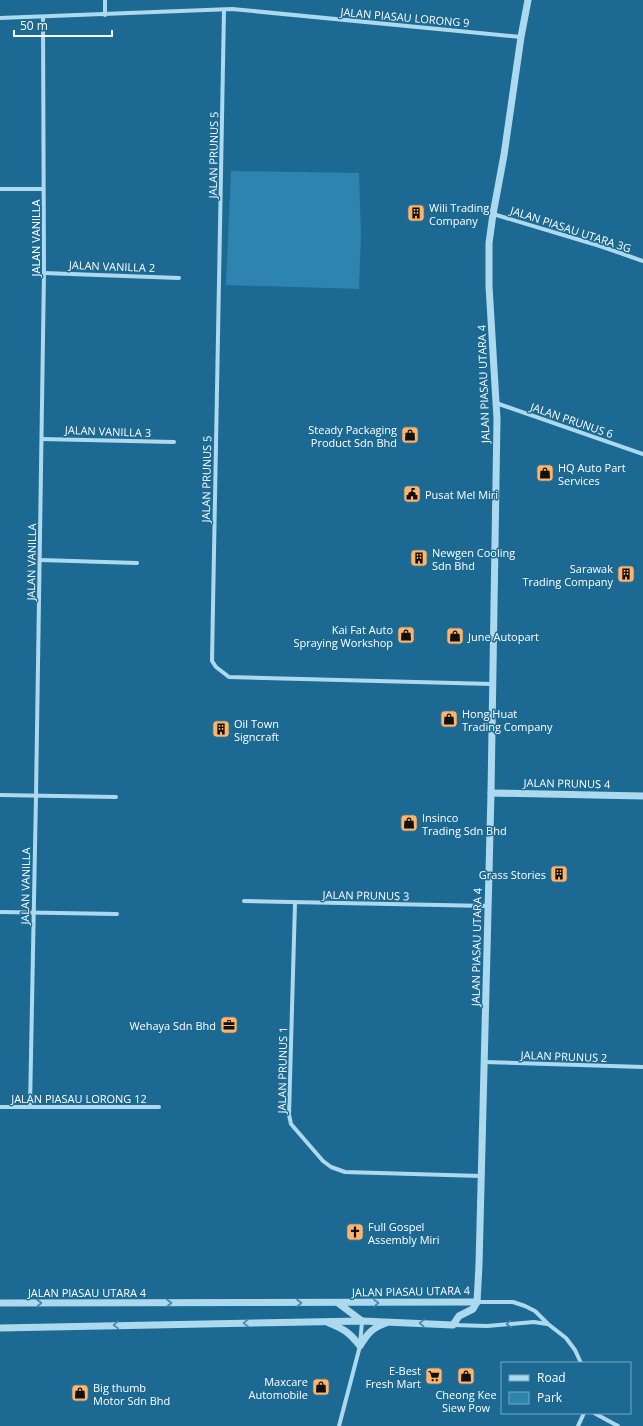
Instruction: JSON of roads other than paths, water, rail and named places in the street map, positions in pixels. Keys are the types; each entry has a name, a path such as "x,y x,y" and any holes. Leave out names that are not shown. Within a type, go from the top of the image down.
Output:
{"street":[{"path":"105,0 105,15"},
{"name":"JALAN PIASAU UTARA 4","path":"0,1303 477,1302 485,1062 497,419 489,286 489,243 528,0"},
{"name":"JALAN PIASAU LORONG 9","path":"0,18 232,9 521,37"},
{"name":"JALAN PRUNUS 5","path":"224,10 212,661 216,667 229,677 492,684"},
{"name":"JALAN VANILLA","path":"30,1107 44,273 43,17"},
{"path":"0,189 44,189"},
{"name":"JALAN PIASAU UTARA 3G","path":"493,214 600,246 643,261"},
{"name":"JALAN VANILLA 2","path":"44,273 179,278"},
{"name":"JALAN PRUNUS 6","path":"496,403 643,454"},
{"name":"JALAN VANILLA 3","path":"42,439 174,442"},
{"path":"40,560 137,563"},
{"name":"JALAN PRUNUS 4","path":"491,793 643,796"},
{"path":"0,795 116,797"},
{"name":"JALAN PRUNUS 3","path":"244,901 488,906"},
{"name":"JALAN PRUNUS 1","path":"295,903 289,1115 291,1124 323,1161 331,1167 345,1172 481,1176"},
{"path":"0,912 117,914"},
{"name":"JALAN PRUNUS 2","path":"485,1062 643,1067"},
{"name":"JALAN PIASAU LORONG 12","path":"0,1107 159,1107"},
{"path":"453,1325 459,1316 472,1309 477,1302 513,1302 535,1311 548,1324 566,1338 575,1350 581,1362"},
{"path":"337,1303 362,1320"},
{"path":"0,1328 362,1320 487,1326 534,1322 548,1324"},
{"path":"339,1426 360,1346 362,1320"},
{"path":"327,1321 344,1329 360,1346"},
{"path":"360,1346 367,1335 375,1327 390,1321"},
{"path":"578,1426 584,1414"},
{"path":"596,1414 618,1426"}],"place":[{"name":"Wili Trading Company","path":"416,213"},
{"name":"Steady Packaging Product Sdn Bhd","path":"410,435"},
{"name":"HQ Auto Part Services","path":"545,473"},
{"name":"Pusat Mel Miri","path":"412,494"},
{"name":"Newgen Cooling Sdn Bhd","path":"419,558"},
{"name":"Sarawak Trading Company","path":"626,574"},
{"name":"Kai Fat Auto Spraying Workshop","path":"406,635"},
{"name":"June Autopart","path":"455,636"},
{"name":"Hong Huat Trading Company","path":"449,719"},
{"name":"Oil Town Signcraft","path":"221,729"},
{"name":"Insinco Trading Sdn Bhd","path":"409,823"},
{"name":"Grass Stories","path":"559,874"},
{"name":"Wehaya Sdn Bhd","path":"229,1025"},
{"name":"Full Gospel Assembly Miri","path":"355,1232"},
{"name":"E-Best Fresh Mart","path":"434,1376"},
{"name":"Cheong Kee Siew Pow","path":"466,1376"},
{"name":"Maxcare Automobile","path":"321,1387"},
{"name":"Big thumb Motor Sdn Bhd","path":"80,1393"}]}
